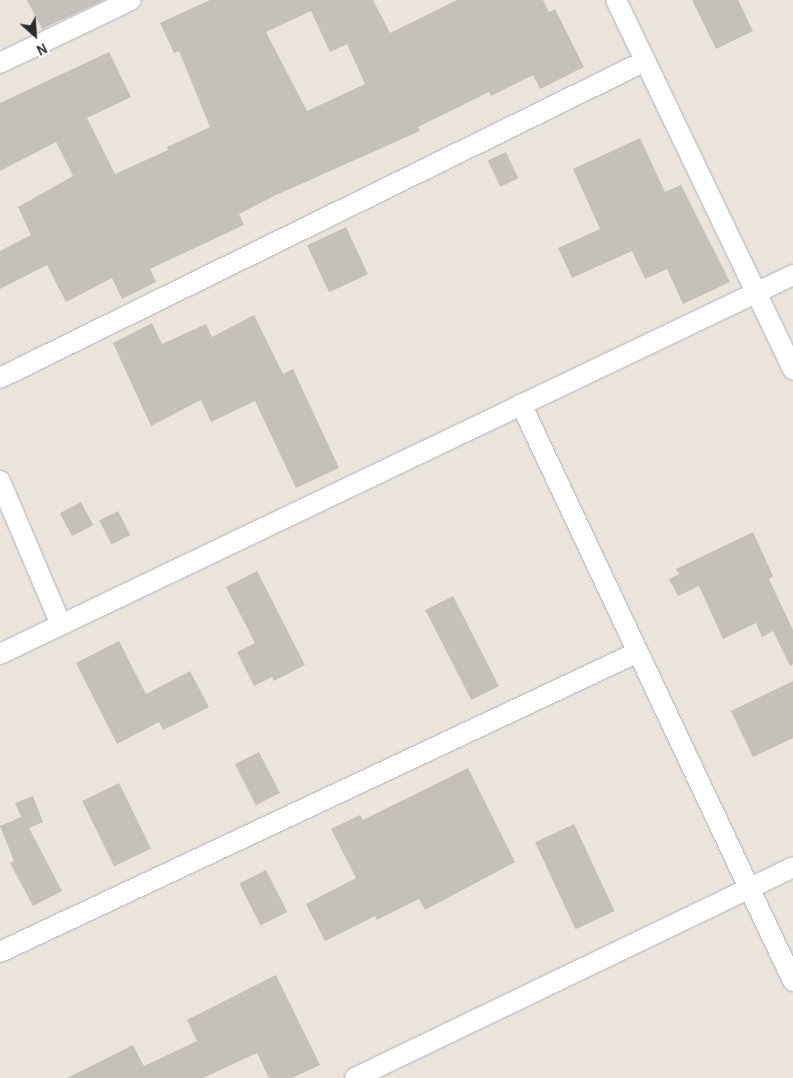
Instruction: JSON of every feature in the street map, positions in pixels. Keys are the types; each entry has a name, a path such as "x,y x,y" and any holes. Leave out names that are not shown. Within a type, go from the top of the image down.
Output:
{"street":[{"path":"0,63 131,0"},
{"path":"616,0 793,370"},
{"path":"0,378 645,60"},
{"path":"0,654 793,274"},
{"path":"521,404 793,981"},
{"path":"0,481 61,625"},
{"path":"0,952 638,652"},
{"path":"355,1078 793,867"}],"building":[{"path":"27,0 104,0 42,29"},
{"path":"210,0 373,0 390,33 457,0 543,0 549,12 555,9 584,67 540,89 533,75 491,96 489,92 418,127 420,131 274,196 239,214 244,225 150,269 156,282 122,299 112,278 66,302 47,265 0,289 0,251 31,235 18,207 73,176 56,142 0,171 0,103 109,52 131,97 87,118 115,174 168,150 167,147 210,127 179,51 174,53 160,23","holes":["311,11 330,52 347,44 365,84 307,111 266,32"]},
{"path":"692,0 738,0 753,31 716,49"},
{"path":"640,138 665,192 681,185 730,282 683,304 667,269 645,279 632,251 572,278 558,248 600,229 573,169"},
{"path":"506,152 518,178 500,187 488,160"},
{"path":"346,227 368,274 329,292 307,245"},
{"path":"254,315 283,374 293,369 339,468 296,488 255,401 211,422 201,400 151,426 113,343 152,323 162,344 206,324 212,337"},
{"path":"81,502 93,525 72,536 60,513"},
{"path":"118,511 130,535 112,545 99,521"},
{"path":"753,532 773,576 769,579 793,630 793,664 790,666 773,631 762,637 756,623 723,639 699,586 678,596 669,579 679,574 676,569"},
{"path":"257,571 305,665 274,681 272,677 254,686 237,652 255,643 226,587"},
{"path":"453,596 499,686 471,700 425,610"},
{"path":"119,641 146,694 190,671 209,707 163,730 159,722 117,744 76,663"},
{"path":"793,681 793,738 753,757 731,711"},
{"path":"259,752 280,793 256,805 235,764"},
{"path":"468,768 515,862 425,910 419,899 377,920 375,916 325,941 306,904 356,878 331,829 360,815 363,820"},
{"path":"119,783 151,849 114,867 82,801"},
{"path":"33,796 43,822 29,828 62,891 33,906 10,863 14,861 0,826 21,817 15,803"},
{"path":"574,824 615,911 576,929 535,842"},
{"path":"266,870 287,912 261,925 239,884"},
{"path":"276,975 320,1065 292,1078 269,1078 257,1053 203,1078 67,1078 133,1045 144,1066 197,1041 187,1020"}]}
